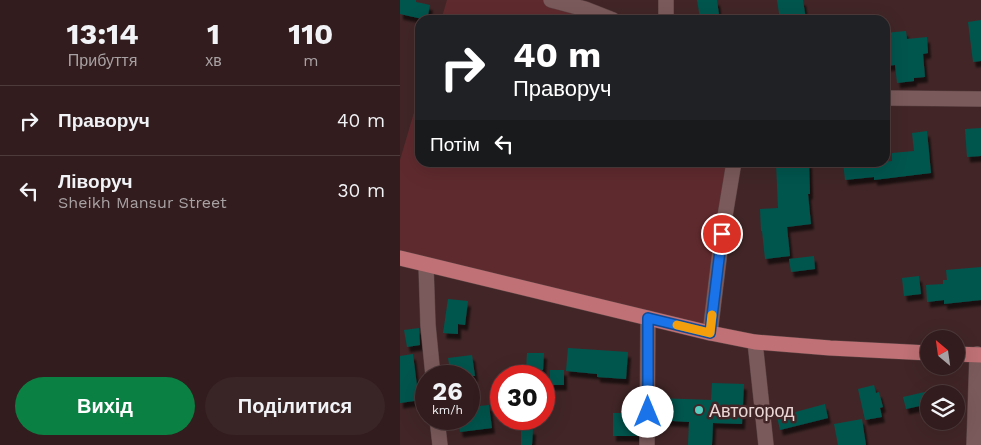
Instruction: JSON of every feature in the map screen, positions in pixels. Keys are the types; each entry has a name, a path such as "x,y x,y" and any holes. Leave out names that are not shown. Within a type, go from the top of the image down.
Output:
{"main road":[{"path":"400,258 710,333 755,342 920,353"},
{"path":"965,354 979,355"}],"street":[{"path":"551,0 600,15"},
{"path":"666,0 666,15"},
{"path":"890,98 981,99"},
{"path":"710,333 722,234 733,167"},
{"path":"426,265 428,325 432,365"},
{"path":"647,445 648,318"},
{"path":"755,342 766,445"},
{"path":"974,445 979,355"},
{"path":"438,430 440,445"}],"shaded area":[{"path":"447,0 551,0 598,15 442,15"},
{"path":"415,109 415,167 733,167 710,333 400,258 400,160"}],"building":[{"path":"400,0 416,0 416,2 430,5 428,15 415,15 415,17 400,14"},
{"path":"697,0 717,0 719,15 700,15"},
{"path":"777,0 803,0 805,15 779,15"},
{"path":"981,20 981,61 973,62 968,22"},
{"path":"906,31 907,39 927,37 928,53 923,54 925,77 914,78 914,81 897,83 895,65 890,66 890,33"},
{"path":"981,128 981,156 967,157 965,129"},
{"path":"927,131 931,173 874,180 874,177 845,180 844,167 890,167 892,153 914,151 912,133"},
{"path":"776,167 809,167 810,194 808,194 811,224 787,227 790,256 765,259 760,209 778,208"},
{"path":"814,256 815,269 791,272 789,259"},
{"path":"981,267 981,300 944,304 944,300 927,302 926,285 943,284 943,280 947,280 946,270"},
{"path":"919,276 921,294 904,296 902,278"},
{"path":"448,299 468,301 465,325 458,324 458,334 443,333"},
{"path":"419,328 420,345 407,347 404,330"},
{"path":"568,348 628,352 626,379 597,377 597,374 566,371"},
{"path":"527,353 544,353 543,365 526,365"},
{"path":"413,354 415,401 400,403 400,356"},
{"path":"472,355 473,365 449,365 448,358"},
{"path":"555,370 564,370 564,385 555,385"},
{"name":"Автогород","path":"712,383 744,384 742,424 713,423 712,445 688,445 689,422 657,420 657,398 711,400"},
{"path":"874,385 876,393 879,392 883,407 880,408 882,417 865,420 858,389"},
{"path":"920,393 920,406 906,409 903,397"},
{"path":"825,404 828,418 780,430 777,417"},
{"path":"489,405 490,428 480,430 480,406"},
{"path":"613,413 638,413 638,436 613,436"},
{"path":"862,419 866,445 838,445 834,424"},
{"path":"460,430 476,430 460,432"},
{"path":"521,430 533,430 532,445 521,445"}],"slow traffic":[{"path":"677,325 710,333 712,315"}],"place":[{"name":"Автогород","path":"699,410"}],"route":[{"path":"648,412 648,318 710,333 722,234"}]}
